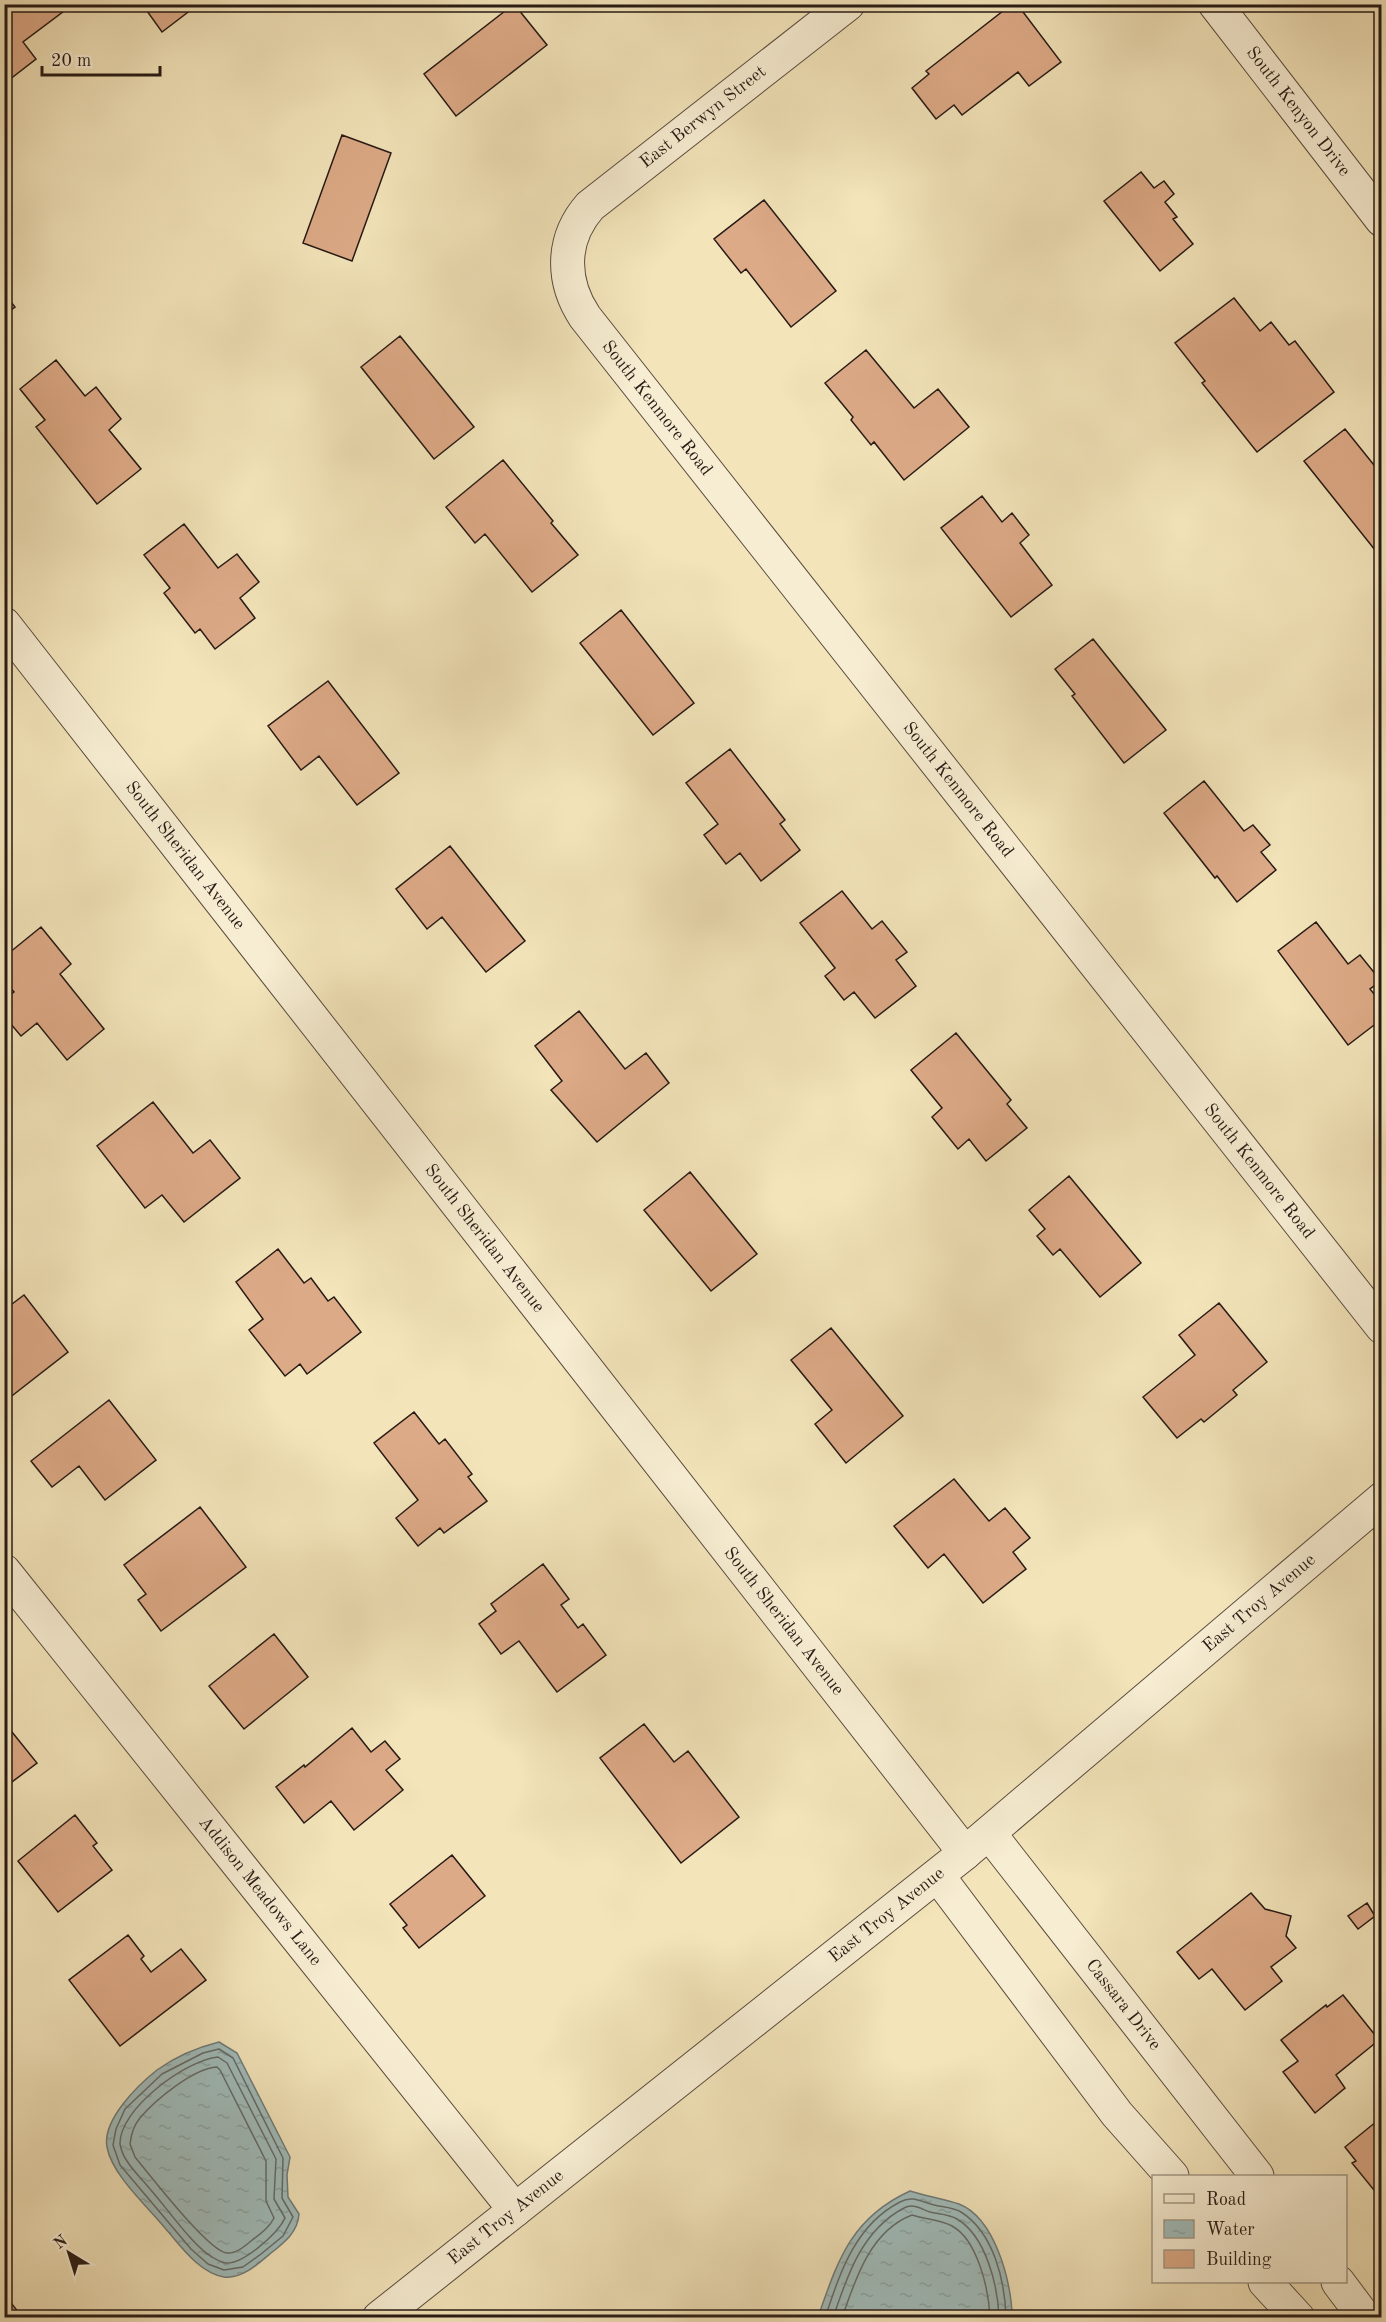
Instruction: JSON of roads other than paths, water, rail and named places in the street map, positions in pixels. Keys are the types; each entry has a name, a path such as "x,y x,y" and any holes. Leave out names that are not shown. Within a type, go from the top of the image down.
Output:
{"street":[{"name":"East Berwyn Street","path":"569,240 581,216 590,206 848,4"},
{"name":"South Kenyon Drive","path":"1215,4 1382,220"},
{"name":"South Kenmore Road","path":"569,240 567,253 569,281 577,305 585,317 1382,1327"},
{"name":"South Sheridan Avenue","path":"4,624 977,1843"},
{"name":"East Troy Avenue","path":"379,2318 938,1876 1382,1499"},
{"name":"Addison Meadows Lane","path":"4,1571 515,2210"},
{"name":"Cassara Drive","path":"977,1843 1256,2175"},
{"path":"938,1876 1117,2114 1171,2175"},
{"path":"1266,2283 1298,2318"},
{"path":"1339,2283 1365,2318"}],"water":[{"path":"219,2042 237,2053 290,2157 287,2175 288,2197 299,2214 293,2232 285,2241 249,2270 231,2277 224,2277 206,2270 191,2257 123,2179 110,2158 107,2147 110,2126 123,2104 140,2085 171,2061"},
{"path":"910,2191 959,2204 972,2211 982,2223 992,2237 1005,2270 1012,2317 818,2317 840,2259 849,2243 874,2214"}]}
